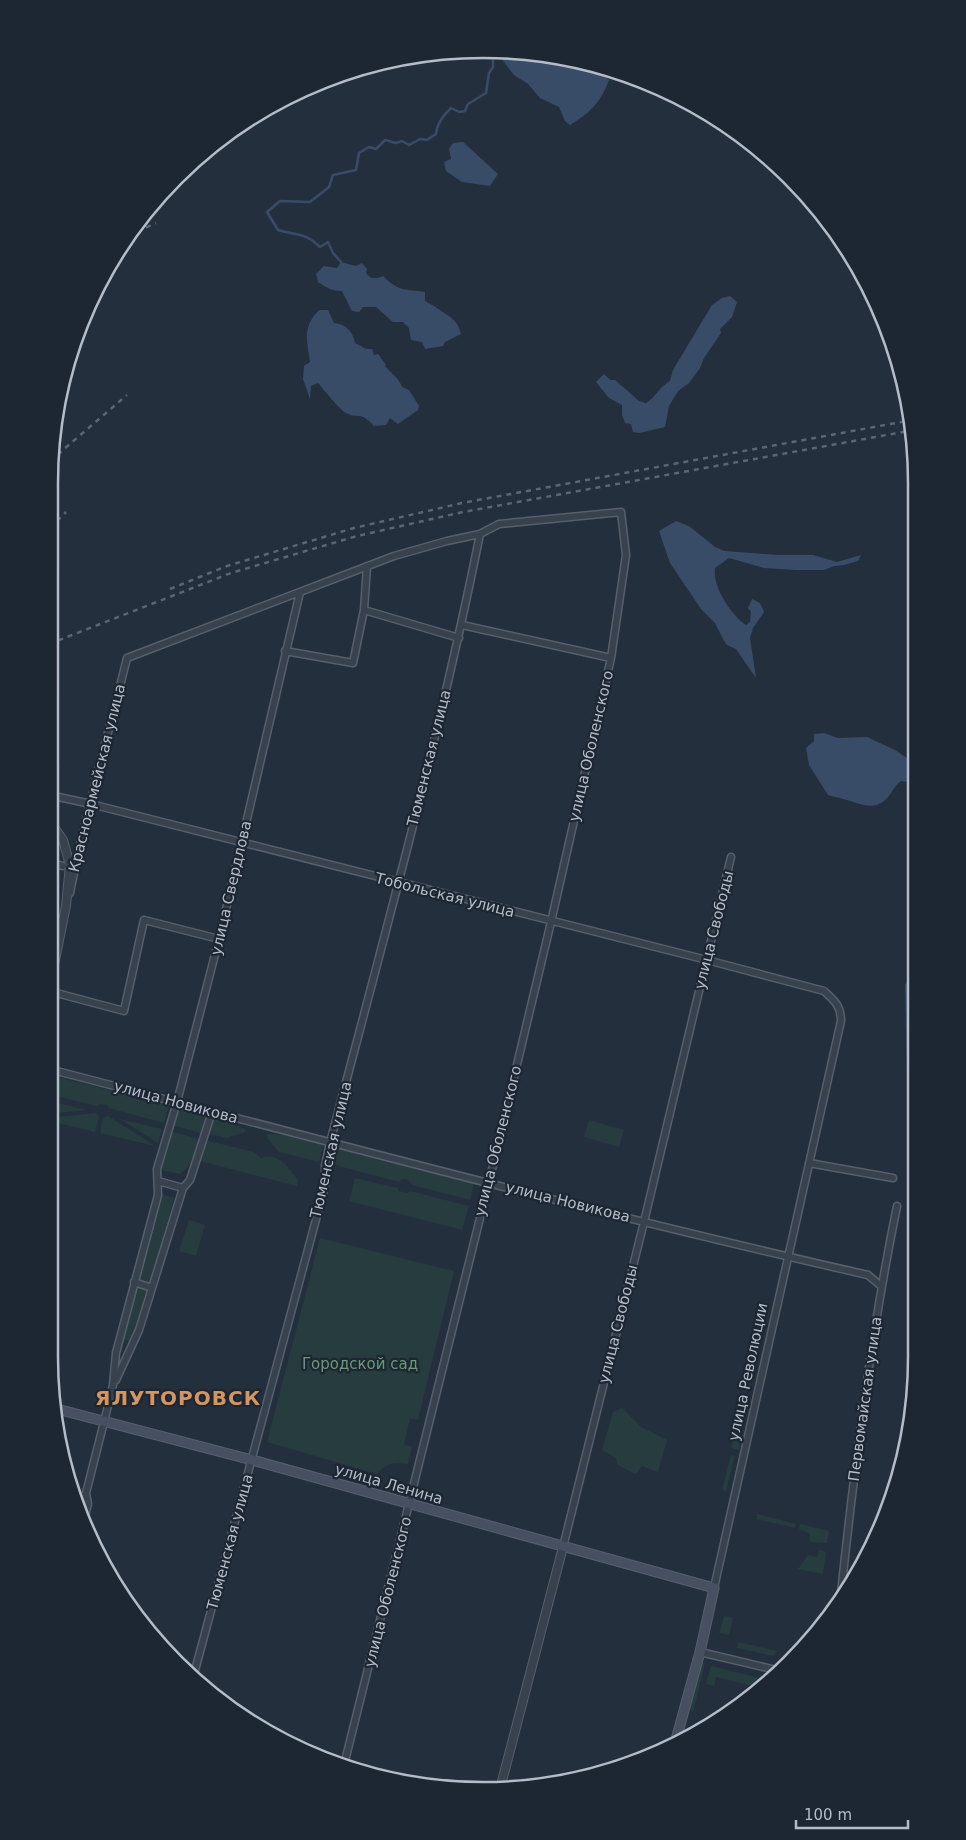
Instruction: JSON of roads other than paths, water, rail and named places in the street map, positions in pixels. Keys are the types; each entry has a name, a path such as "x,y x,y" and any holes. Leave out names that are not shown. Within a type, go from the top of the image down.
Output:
{"main road":[{"name":"улица Ленина","path":"61,1410 252,1460 714,1588"},
{"name":"улица Революции","path":"677,1736 700,1652 714,1588"}],"street":[{"name":"улица Оболенского","path":"345,1760 410,1504 551,922 611,658 626,555 621,512 499,524 480,534"},
{"path":"300,592 394,556 480,534"},
{"name":"Тюменская улица","path":"195,1670 325,1186 330,1143 398,883 459,638 480,534"},
{"path":"285,651 353,663 364,610 368,566"},
{"name":"улица Свердлова","path":"82,1499 86,1493 104,1422 113,1385 116,1353 158,1195 157,1169 177,1102 219,938 300,592"},
{"name":"Красноармейская улица","path":"62,928 81,837 127,658 300,592"},
{"path":"364,610 459,638"},
{"path":"462,625 611,658"},
{"name":"Тобольская улица","path":"58,797 707,960 824,991 837,1002"},
{"name":"Красноармейская улица","path":"58,832 66,846 70,865 70,877 58,947"},
{"name":"улица Свободы","path":"502,1782 644,1222 731,857"},
{"path":"58,865 63,866"},
{"path":"58,992 124,1010 144,920 219,938"},
{"name":"улица Революции","path":"714,1588 841,1021 841,1012 837,1002"},
{"name":"улица Новикова","path":"58,1071 330,1143 644,1222 868,1275 881,1286"},
{"name":"улица Свердлова","path":"113,1385 139,1330 183,1188 190,1180 212,1112"},
{"path":"809,1163 893,1178"},
{"path":"158,1181 183,1188"},
{"name":"Первомайская улица","path":"842,1585 864,1400 881,1286 897,1206"},
{"path":"134,1282 152,1288"},
{"name":"улица Свердлова","path":"86,1493 88,1504 86,1510"},
{"path":"700,1652 772,1669"}],"water":[{"path":"501,58 539,61 566,66 604,75 609,80 594,106 570,125 565,121 559,107 540,98 528,84 514,75"},
{"path":"463,142 498,174 490,186 462,182 446,171 444,162 451,159 449,149 453,143"},
{"path":"341,262 356,266 362,263 367,269 366,273 372,278 383,276 398,287 425,292 425,301 452,318 461,334 445,342 443,346 425,349 422,342 411,340 409,328 403,322 393,322 376,307 363,307 359,312 352,311 342,291 332,290 321,284 318,282 316,274 324,266 337,268"},
{"path":"730,296 737,302 732,317 720,329 721,333 704,358 700,368 689,383 678,391 669,406 665,427 639,433 633,432 631,424 625,423 622,415 622,405 609,398 596,382 604,374 610,380 615,380 639,401 646,403 670,381 673,370 712,305 722,298"},
{"path":"319,310 328,310 334,323 348,329 353,335 355,343 366,349 372,349 374,355 378,354 402,387 409,390 419,406 418,410 398,424 390,418 386,425 374,426 365,418 351,415 344,411 318,383 311,386 310,399 303,379 304,366 310,362 307,334 310,322"},
{"path":"676,521 689,526 715,547 725,551 777,555 813,555 837,562 861,555 858,561 824,570 764,568 729,558 715,568 716,583 724,600 740,620 746,625 750,622 751,612 748,608 752,599 760,603 764,612 753,628 750,638 756,678 736,649 727,645 724,641 715,623 701,609 670,563 659,531"},
{"path":"824,733 838,738 867,737 895,750 908,759 908,782 901,781 883,802 872,806 828,795 809,765 806,748 814,741 814,734"},
{"path":"908,980 908,1117 905,985"}],"waterway":[{"path":"341,262 333,253 328,242 320,247 310,239 278,230 267,212 280,201 310,202 329,187 333,175 356,170 359,153 369,147 376,149 385,140 396,143 402,141 409,145 420,139 427,140 436,134 441,120 451,108 459,112 465,111 468,104 486,93 489,73 493,67 493,58"}],"railway":[{"path":"141,230 156,223"},
{"path":"58,454 127,395"},
{"path":"170,589 227,566 354,528 462,503 904,421"},
{"path":"58,640 231,573 357,536 463,512 905,432"},
{"path":"58,520 66,512"}],"district":[{"name":"ЯЛУТОРОВСК","path":"178,1398"}],"park label":[{"name":"Городской сад","path":"360,1364"}]}
